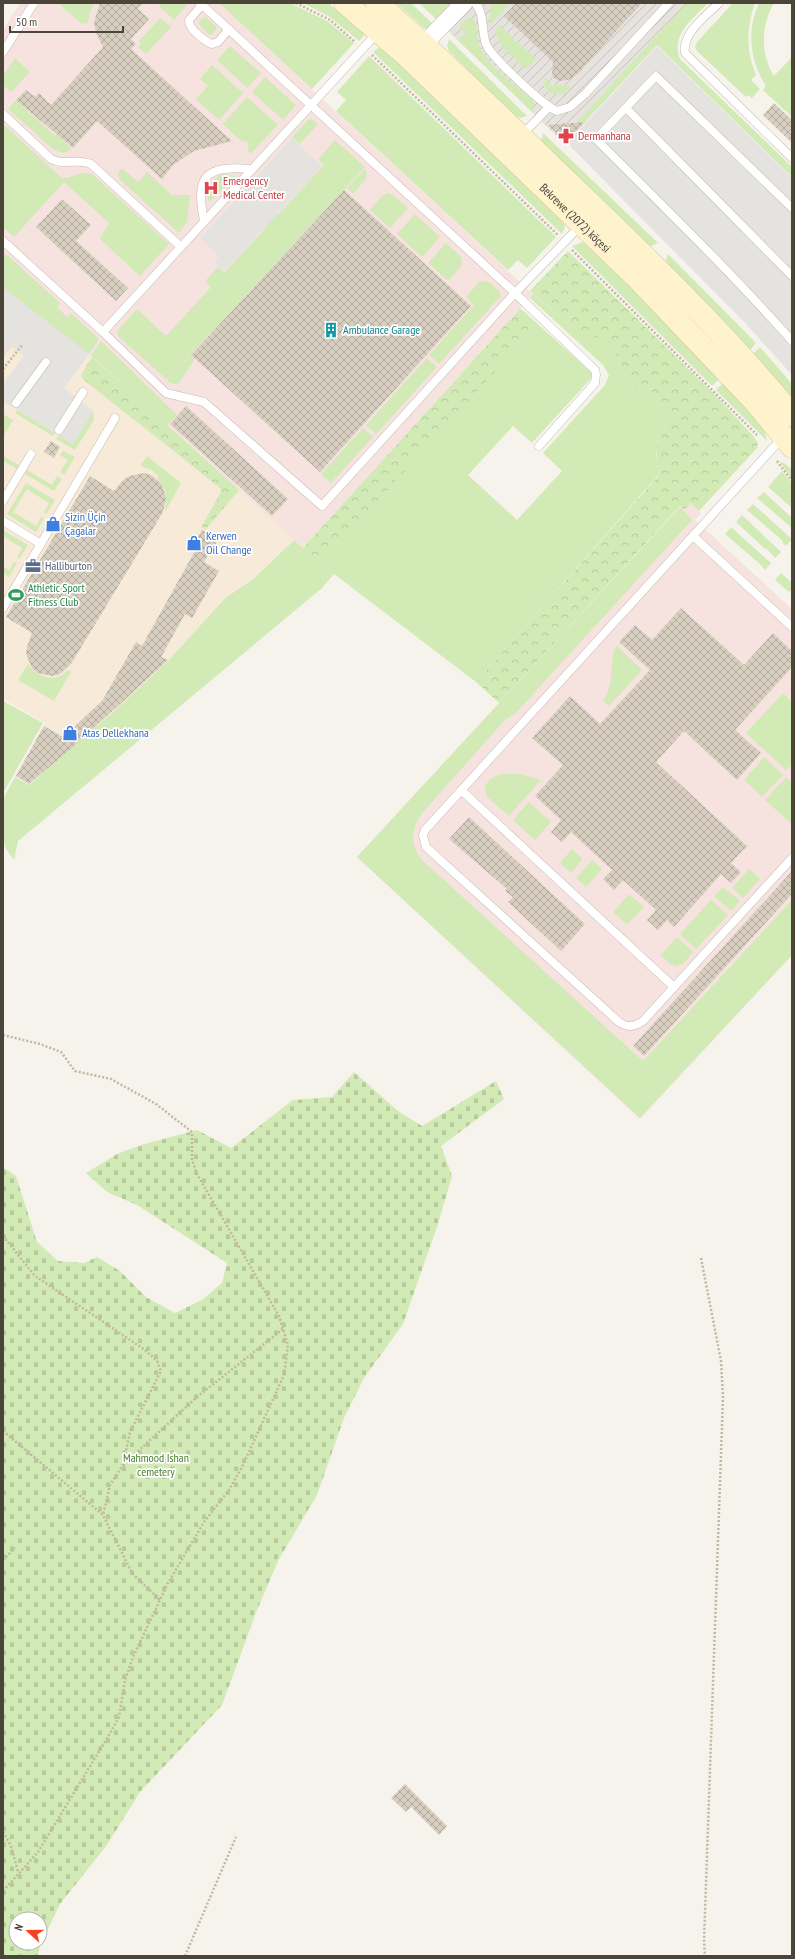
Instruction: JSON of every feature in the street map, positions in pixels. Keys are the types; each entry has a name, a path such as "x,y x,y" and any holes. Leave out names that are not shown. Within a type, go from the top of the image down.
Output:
{"main road":[{"name":"Bekrewe (2072) köçesi","path":"377,3 417,51 582,224 635,276 729,374 782,445"},
{"name":"Bekrewe (2072) köçesi","path":"353,5 379,31 417,51 521,136 650,261 744,359 792,415"}],"street":[{"path":"417,51 464,3"}],"lane":[{"path":"3,52 34,3"},
{"path":"475,3 480,8 486,45 494,56 549,107 561,110 576,102 669,3"},
{"path":"719,3 687,37 684,48 685,53 792,158"},
{"path":"229,29 218,42 212,44 207,42 188,22 201,4 229,29 591,365 596,374 595,383 538,446"},
{"path":"103,332 362,47 379,31"},
{"path":"792,208 656,76 596,139 764,309 792,341"},
{"path":"521,136 549,107"},
{"path":"626,108 792,276"},
{"path":"3,114 45,154 56,161 78,161 91,164 181,247"},
{"path":"204,222 200,192 206,179 216,170 223,168 251,169"},
{"path":"3,242 103,332 166,393 204,402 322,506 515,294 582,224"},
{"path":"16,403 46,362"},
{"path":"59,430 82,392"},
{"path":"3,608 114,418"},
{"path":"782,445 693,536 461,790 425,830 423,835 426,847 624,1026 636,1026 674,987 792,858"},
{"path":"3,501 31,454"},
{"path":"3,521 41,544"},
{"path":"693,536 792,627"},
{"path":"461,790 674,987"}],"path":[{"path":"296,3 330,20 404,85 765,443 782,445 792,481"},
{"path":"3,369 23,344"},
{"path":"3,1035 40,1044 61,1052 75,1071 111,1079 156,1104 192,1132 192,1160 197,1174 279,1316 288,1345 284,1375 236,1478 229,1490 204,1522 168,1583 133,1657 125,1680 119,1717 38,1852 3,1890"},
{"path":"3,1236 35,1276 145,1350 157,1360 161,1371 130,1432 123,1465"},
{"path":"701,1258 713,1311 721,1361 723,1397 704,1941 705,1956"},
{"path":"103,1515 110,1485 123,1465 197,1396 283,1329"},
{"path":"3,1431 103,1515 132,1573 160,1600"},
{"path":"3,1560 15,1548"},
{"path":"3,1832 11,1846 19,1872"},
{"path":"185,1956 236,1837"}],"shaded area":[{"name":"Emergency Medical Center","path":"20,3 219,3 533,294 303,548 144,405 114,375 3,288 3,30"},
{"path":"463,3 695,3 565,144 442,25"},
{"path":"657,46 792,178 792,375 747,325 567,143"},
{"path":"292,138 322,166 224,272 214,262 219,256 200,238"},
{"path":"3,288 114,375 144,405 294,539 253,578 225,597 168,661 112,713 29,784 15,776 45,723 3,699"},
{"path":"3,288 89,354 64,388 93,411 73,444 3,401 3,383 24,356 12,346 3,358"},
{"path":"691,503 701,513 695,520 792,609 792,955 640,1119 357,857 680,507 684,510"}],"green space":[{"path":"58,3 94,3 90,12 88,23 82,24"},
{"path":"159,3 186,3 186,6 174,20 159,6"},
{"path":"219,3 290,3 327,21 354,43 312,89"},
{"path":"303,3 328,3 366,33 359,41 330,17"},
{"path":"396,3 411,3 436,27 428,29 424,28"},
{"path":"419,3 456,3 438,21"},
{"path":"491,3 510,3 489,26"},
{"path":"687,3 708,3 690,21 681,35 678,42 680,59 792,167 792,177 657,45 581,126 577,122"},
{"path":"733,3 755,3 750,21 748,39 750,57 756,75 751,80 760,89 752,98 748,95 746,97 697,51 695,47 697,42"},
{"path":"759,3 774,3 765,30 764,49 769,67 774,76 792,57 792,117 763,90 766,86 756,66 753,56 751,35 752,24"},
{"path":"205,17 216,26 216,30 211,35 208,34 199,24 199,21"},
{"path":"160,18 171,27 146,54 138,47 141,43 139,41"},
{"path":"468,18 471,18 474,21 480,47 484,55 503,76 532,99 534,104 532,112 458,40 466,33 459,26"},
{"path":"499,25 536,59 526,69 507,52 499,42 495,30"},
{"path":"449,39 527,116 521,118 514,115 449,51 447,46"},
{"path":"231,47 261,73 247,88 217,60 228,48"},
{"path":"378,48 385,50 563,221 565,227 562,234 373,52"},
{"path":"369,56 556,237 527,268 518,260 508,270 336,111 346,100 337,92"},
{"path":"15,58 30,72 11,92 3,85 3,76"},
{"path":"212,65 243,93 219,120 196,99 208,86 200,79"},
{"path":"265,77 296,105 283,120 252,92"},
{"path":"545,78 552,86 567,85 570,87 564,94 552,94 544,86"},
{"path":"247,97 278,125 251,153 248,152 248,142 241,141 223,124"},
{"path":"16,100 55,136 57,134 72,149 64,153 54,150 8,109"},
{"path":"310,118 318,124 300,144 292,137"},
{"path":"3,124 61,177 69,178 84,173 92,174 169,244 140,276 100,239 109,223 64,182 14,237 3,227"},
{"path":"543,133 658,243 648,246 541,141"},
{"path":"335,140 365,167 167,380 118,336 118,330 137,309 166,336 211,287 205,281 218,267 224,273 265,229 258,222 271,208 279,214 324,165 318,159"},
{"path":"122,168 138,182 147,172 172,195 190,195 187,222 179,233 119,179 118,173"},
{"path":"365,169 367,172 366,179 353,194 347,188"},
{"path":"224,174 235,176 209,202 207,192 210,184 215,178"},
{"path":"388,193 393,195 408,208 390,228 370,210 381,197"},
{"path":"415,214 440,237 422,257 397,234"},
{"path":"583,242 636,292 719,379 712,386 572,246"},
{"path":"446,243 458,254 462,261 459,269 448,281 428,263"},
{"path":"568,251 717,397 758,443 757,448 699,511 691,503 684,510 680,506 499,703 476,682 659,475 657,456 658,443 673,416 654,393 635,390 624,373 618,357 605,341 569,325 530,291"},
{"path":"6,254 60,303 57,307 67,317 71,313 99,339 89,354 3,288 3,257"},
{"path":"668,254 756,343 750,350 668,265 666,260"},
{"path":"483,281 491,283 500,292 501,296 439,364 429,355 474,305 466,297 479,282"},
{"path":"533,294 569,325 605,340 618,357 624,373 635,390 654,393 673,416 658,443 657,464 659,474 476,682 334,574 322,588 18,841 14,860 6,849 3,839 3,799 15,777 29,785 112,713 168,661 225,598 253,579 294,540 320,563 535,327 518,311 520,308 594,375 532,443 513,426 468,475 517,520 562,471 543,453 605,385 609,375 603,365 530,298"},
{"path":"518,311 536,327 320,564 303,548"},
{"path":"101,341 177,415 167,425 91,355"},
{"path":"760,347 792,384 792,399 753,354"},
{"path":"191,355 195,359 179,383 174,384 167,381"},
{"path":"92,357 239,490 205,530 202,526 222,490 83,379 81,375"},
{"path":"427,358 437,367 376,434 366,425"},
{"path":"723,383 761,426 765,432 767,441 716,390"},
{"path":"54,387 57,389 37,422 55,433 53,436 15,413 17,410 34,420"},
{"path":"93,411 94,420 75,450 56,439 59,435 73,444"},
{"path":"3,414 13,420 3,437"},
{"path":"363,428 373,437 331,483 321,474"},
{"path":"63,451 75,457 64,475 60,472 68,460 60,455"},
{"path":"3,456 19,465 17,469 3,461"},
{"path":"147,456 181,483 165,512 166,494 164,487 157,478 159,476 150,469 140,466"},
{"path":"780,462 792,469 792,479"},
{"path":"27,470 52,485 57,476 62,479 54,491 25,474"},
{"path":"782,471 792,484 792,508 768,487"},
{"path":"26,483 55,500 46,514 44,513 49,503 27,489 13,512 36,526 41,517 44,518 36,532 7,514"},
{"path":"764,492 792,518 792,528 757,498"},
{"path":"753,504 792,539 786,546 782,542 783,541 747,510"},
{"path":"680,507 692,520 514,715 506,719 423,812 416,824 413,836 415,848 422,860 643,1061 792,900 792,955 640,1118 357,857"},
{"path":"742,515 781,552 775,558 766,548 765,549 736,522"},
{"path":"731,527 771,563 765,570 725,534"},
{"path":"3,530 28,545 19,559 17,558 22,548 3,536"},
{"path":"14,562 17,563 9,577 3,573 3,567 9,570"},
{"path":"781,573 792,583 792,589 789,592 775,580"},
{"path":"616,645 642,670 609,706 603,701 607,694 611,680 612,660"},
{"path":"28,664 32,669 41,675 52,678 58,677 68,670 71,672 54,701 18,680"},
{"path":"783,693 792,702 792,764 786,770 746,733"},
{"path":"3,701 43,723 3,793"},
{"path":"764,757 783,775 762,797 744,780"},
{"path":"504,774 520,774 541,780 509,816 487,797 485,787 495,776"},
{"path":"786,777 792,783 792,824 765,800"},
{"path":"529,802 551,822 535,840 513,820"},
{"path":"572,849 583,859 571,873 560,863"},
{"path":"592,860 602,869 586,887 576,878"},
{"path":"749,869 760,879 743,898 732,888"},
{"path":"723,887 740,901 731,911 714,896"},
{"path":"629,894 644,907 627,925 613,912"},
{"path":"711,900 728,915 696,949 680,934"},
{"path":"677,937 693,952 684,963 676,966 670,964 661,955"},
{"name":"Mahmood Ishan cemetery","path":"354,1072 398,1111 422,1126 496,1081 504,1099 441,1146 452,1176 438,1224 403,1324 364,1378 344,1418 317,1495 279,1559 257,1610 222,1705 140,1792 107,1845 60,1904 48,1929 48,1911 8,1911 8,1951 39,1951 38,1956 3,1956 3,1167 16,1176 37,1242 58,1261 84,1263 97,1257 120,1271 146,1297 175,1313 202,1300 222,1283 227,1263 137,1205 107,1192 86,1173 117,1154 141,1145 197,1130 231,1148 293,1100 332,1097"}],"building":[{"path":"100,3 143,3 138,9 149,19 131,39 136,44 131,49 232,141 194,151 173,165 162,179 97,121 73,148 16,100 26,90 35,97 39,93 51,105 103,47 96,33 94,22"},
{"path":"516,3 642,3 582,68 583,69 571,79 561,81 555,79 552,75 553,62 504,16"},
{"path":"774,103 792,120 792,143 763,115"},
{"name":"Dermanhana","path":"585,122 566,142 548,125"},
{"name":"Ambulance Garage","path":"344,190 471,306 320,472 191,355"},
{"path":"62,199 91,225 76,241 128,288 116,301 36,227"},
{"path":"186,406 288,499 272,516 170,424"},
{"path":"51,441 60,447 54,458 44,452"},
{"path":"144,473 151,475 162,484 166,498 163,512 71,664 60,674 52,676 38,673 32,668 26,654 32,633 6,617 90,476 114,491 123,480 129,476"},
{"path":"202,530 218,540 204,562 219,571 192,618 185,614 161,657 168,660 72,748 29,784 16,776 44,726 63,737 102,701 136,642 142,646 195,551 191,548"},
{"path":"681,608 744,665 773,633 792,651 792,667 735,730 761,753 737,780 684,731 656,762 747,846 731,863 741,872 731,883 721,874 674,927 667,920 658,930 647,920 656,910 623,880 614,890 603,879 612,870 571,832 562,842 551,832 561,820 535,796 563,765 532,738 570,696 600,724 650,670 619,642 635,625 652,640"},
{"path":"469,817 585,924 561,951 508,902 513,897 505,891 507,889 449,839"},
{"path":"792,871 792,894 644,1056 633,1046"},
{"path":"405,1784 447,1826 439,1835 411,1807 406,1812 391,1798"}],"place":[{"name":"Dermanhana","path":"566,136"},
{"name":"Emergency Medical Center","path":"211,188"},
{"name":"Ambulance Garage","path":"331,330"},
{"name":"Sizin Üçin Çagalar","path":"53,524"},
{"name":"Kerwen Oil Change","path":"194,543"},
{"name":"Halliburton","path":"33,566"},
{"name":"Athletic Sport Fitness Club","path":"16,595"},
{"name":"Atas Dellekhana","path":"70,733"}]}
